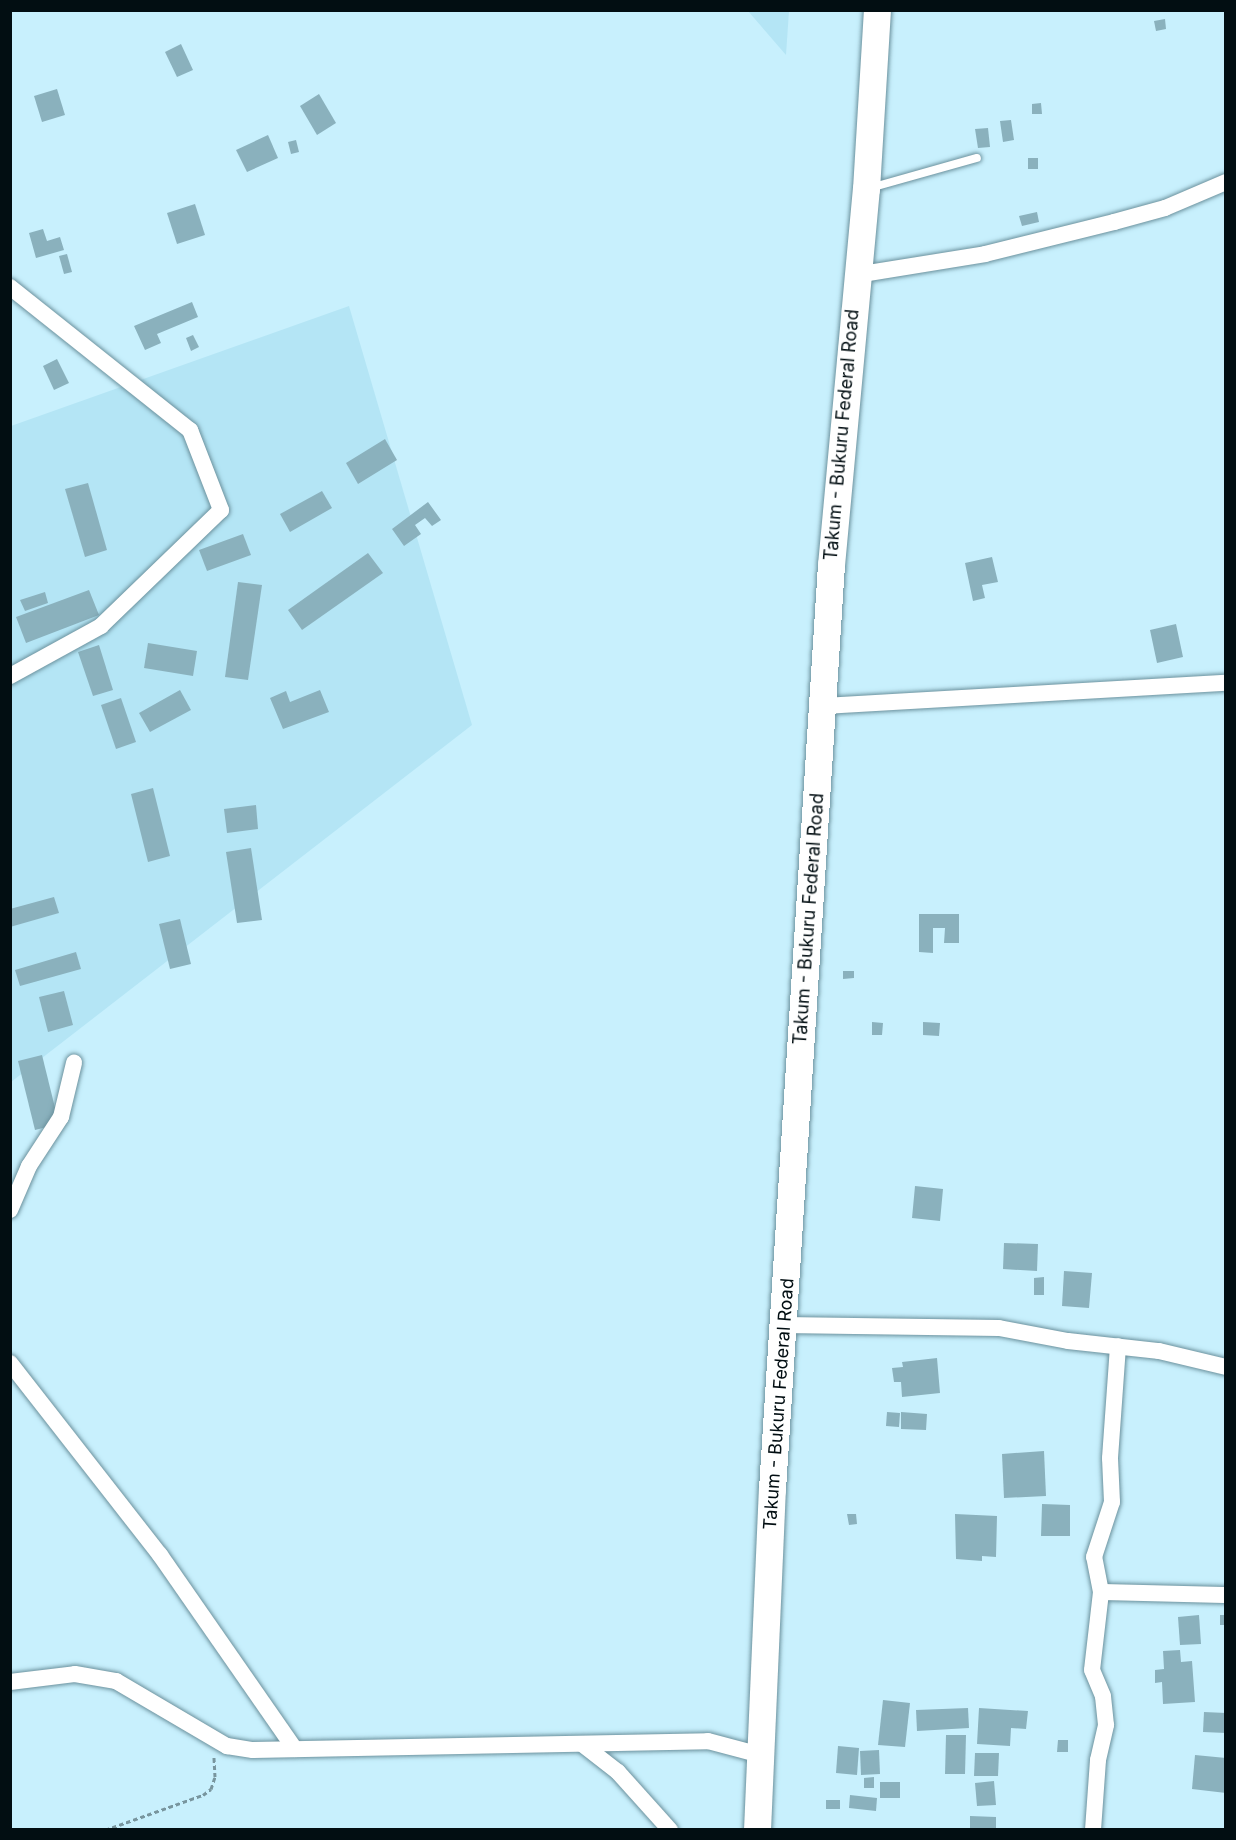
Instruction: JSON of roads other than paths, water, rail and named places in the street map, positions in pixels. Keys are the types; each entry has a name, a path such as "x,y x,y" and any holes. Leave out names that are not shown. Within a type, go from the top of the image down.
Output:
{"main road":[{"name":"Takum - Bukuru Federal Road","path":"757,1830 783,1325 822,706 856,275 866,189 877,10"}],"street":[{"path":"856,275 985,254 1114,222 1166,208 1226,182"},
{"path":"10,287 190,430 221,510 101,626 10,676"},
{"path":"822,706 1226,683"},
{"path":"10,1210 29,1166 61,1117 74,1063"},
{"path":"783,1325 999,1328 1159,1351 1226,1367"},
{"path":"1093,1830 1098,1761 1106,1725 1103,1696 1092,1670 1101,1592 1094,1557 1112,1502 1110,1458 1118,1346"},
{"path":"10,1363 160,1555 295,1749"},
{"path":"1101,1592 1226,1595"},
{"path":"14,1678 75,1674 116,1681 227,1746 253,1750 708,1741 761,1755"},
{"path":"582,1744 618,1772 670,1830"}],"lane":[{"path":"866,189 977,158"}]}
